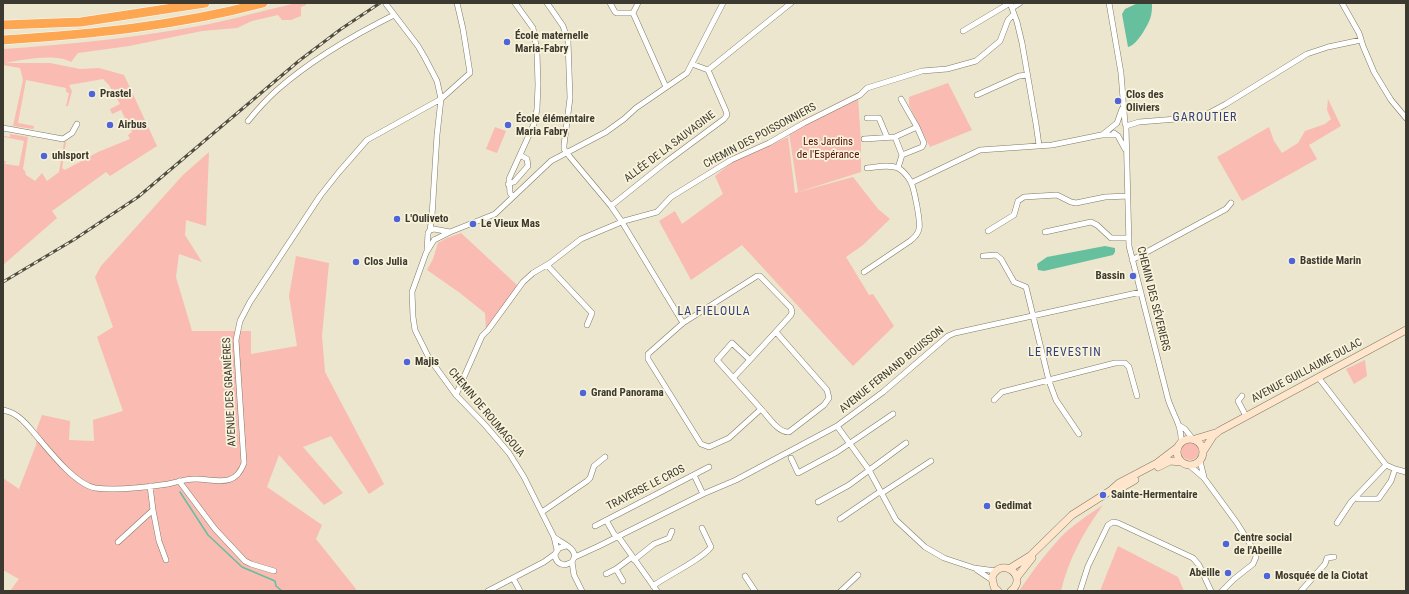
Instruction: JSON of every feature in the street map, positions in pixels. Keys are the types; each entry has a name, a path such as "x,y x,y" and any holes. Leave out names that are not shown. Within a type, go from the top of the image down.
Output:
{"highway":[{"path":"3,25 81,22 205,3"},
{"path":"3,40 71,36 137,28 209,15 263,3"}],"main road":[{"name":"AVENUE GUILLAUME DULAC","path":"1194,439 1218,431 1406,330"},
{"name":"AVENUE GUILLAUME DULAC","path":"1204,450 1218,431"},
{"path":"1009,569 1030,556 1066,519 1110,491 1118,483 1157,463 1186,439 1194,439 1201,443 1204,454 1200,461 1193,465 1181,462 1166,462 1121,488 1110,491"},
{"path":"1179,445 1177,452 1178,458 1181,462"},
{"path":"1011,591 1016,584 1017,577 1028,562 1045,547 1079,511"},
{"path":"997,590 992,580 996,571 1002,568 1009,569 1015,573 1017,577"}],"street":[{"path":"441,99 470,73 457,3"},
{"path":"513,197 510,193 508,184 509,179 534,124 538,85 533,28 515,3"},
{"path":"547,3 563,26 568,41 570,98 564,145 566,152 611,206 622,222 683,323"},
{"path":"610,3 617,13 632,13"},
{"path":"632,13 638,3"},
{"path":"450,232 434,230 428,233 428,236 430,239 436,239 495,214 541,168 550,161 606,132 636,108 687,73 723,3"},
{"path":"692,64 708,70 790,3"},
{"path":"963,31 1011,5 1020,3"},
{"name":"CHEMIN DES SÉVERIERS","path":"1109,3 1121,73 1126,132 1129,246 1168,399 1180,426 1194,439"},
{"path":"1342,3 1353,22 1374,72 1391,100 1406,118"},
{"path":"386,4 418,46 425,58 437,81 441,99 437,135 432,216 434,230 439,235 436,239"},
{"path":"1011,5 1022,43 1039,145"},
{"path":"632,13 666,87"},
{"name":"CHEMIN DES POISSONNIERS","path":"456,395 482,336 523,282 532,273 547,265 581,239 622,222 657,212 671,197 731,160 769,143 804,123 860,95 867,88 922,71 947,69 976,61 1000,41 1008,20 1014,14"},
{"path":"248,121 276,91 304,68 368,28 394,15"},
{"path":"1101,135 1121,122 1125,125 1139,122 1202,117 1226,104 1307,54 1328,47 1361,40"},
{"name":"ALLÉE DE LA SAUVAGINE","path":"611,206 666,162 724,119 727,115 708,70"},
{"path":"976,95 1019,76 1027,75"},
{"name":"AVENUE DES GRANIÈRES","path":"3,410 15,414 28,426 77,479 95,488 150,486 195,479 216,482 231,479 239,474 244,463 236,340 240,321 250,302 322,194 338,172 367,140 441,99"},
{"path":"901,99 917,127 924,143 922,147 902,155"},
{"name":"CHEMIN DES SÉVERIERS","path":"1123,109 1113,131 1126,150"},
{"path":"867,118 878,117 887,137"},
{"path":"3,128 63,139 72,133 77,124"},
{"path":"864,139 895,137 917,127"},
{"path":"911,183 975,151 1052,145 1101,135 1123,135 1126,132"},
{"path":"895,137 902,155 898,168"},
{"path":"508,184 514,182 528,166 527,159 520,155"},
{"path":"864,272 910,241 916,236 919,228 919,220 911,183 906,174 898,168 886,166 867,168"},
{"path":"988,230 1011,218 1016,211 1018,201 1024,197 1058,195 1076,203 1105,197 1128,196"},
{"path":"1132,260 1226,209 1231,203"},
{"path":"1044,232 1091,222 1097,225 1111,238 1129,238"},
{"name":"CHEMIN DE ROUMAGOUA","path":"428,236 426,253 412,292 412,317 415,330 429,358 456,395 489,429 509,453 524,476 554,537 556,552"},
{"name":"CHEMIN DE ROUMAGOUA","path":"426,253 436,239"},
{"path":"983,256 996,256 1001,259 1014,282 1026,287 1049,381 1056,400 1079,434"},
{"path":"547,265 592,313 587,325"},
{"path":"734,377 776,332 792,312 791,308 760,276 757,276 683,323 648,354 648,359 701,444 709,447 726,441 761,409"},
{"name":"AVENUE FERNAND BOUISSON","path":"575,556 599,546 703,494 736,480 837,426 883,392 948,336 955,333 1141,292"},
{"path":"750,360 732,343 717,360 780,429 789,432 824,405 829,398 827,390 776,332"},
{"path":"994,400 1002,392 1115,363 1125,363 1129,367 1137,396"},
{"path":"1318,377 1386,465 1406,472"},
{"path":"1242,396 1238,401 1246,416"},
{"path":"791,458 798,473 850,444 893,414"},
{"path":"837,426 869,470 896,520 925,547 944,558 974,568 996,571"},
{"name":"CHEMIN DES SÉVERIERS","path":"1179,445 1180,426"},
{"path":"818,502 849,485 906,443"},
{"path":"542,512 587,481 590,478 591,471 594,466 605,457"},
{"path":"840,519 878,493 882,493 931,461"},
{"path":"1200,461 1204,478"},
{"path":"1189,465 1204,478 1237,523 1254,549 1256,555 1253,564 1222,591"},
{"path":"1337,523 1351,502 1386,465"},
{"name":"TRAVERSE LE CROS","path":"595,526 709,467"},
{"path":"1356,497 1361,500 1379,498 1392,481 1394,469"},
{"name":"TRAVERSE LE CROS","path":"694,475 703,494"},
{"path":"179,481 215,529 245,561 274,571"},
{"path":"150,486 152,510 159,541 166,560"},
{"path":"118,542 152,510"},
{"name":"TRAVERSE LE CROS","path":"606,520 614,534 657,591"},
{"path":"1080,591 1088,566 1108,525 1113,522 1193,558 1199,565 1211,591"},
{"path":"653,586 698,558 711,547 702,528"},
{"path":"606,574 654,544 669,538 672,531"},
{"name":"CHEMIN DE ROUMAGOUA","path":"554,537 566,546"},
{"path":"488,591 544,562 562,546 566,546 573,550 575,556 572,562 574,575"},
{"name":"AVENUE FERNAND BOUISSON","path":"573,550 586,551"},
{"path":"556,552 555,557 558,563"},
{"path":"1300,591 1324,564 1327,558 1334,557"},
{"path":"544,562 565,565 574,575 582,591"},
{"path":"565,565 572,562"},
{"path":"974,568 992,580"},
{"path":"616,569 623,581"},
{"path":"841,591 858,574"},
{"path":"745,576 755,591"},
{"path":"513,578 520,591"}],"green space":[{"path":"296,3 306,3 306,5 301,7 301,16 291,20 282,20 278,15 252,21 237,28 202,31 129,46 78,53 71,62 64,59 47,58 5,63 50,63 80,69 99,68 124,75 157,146 110,176 106,172 52,211 57,218 3,265 3,161 6,161 5,164 19,166 24,141 4,136 10,137 10,134 28,137 23,169 26,175 35,181 42,173 47,181 59,172 64,142 66,142 62,168 65,170 98,152 130,139 128,135 132,132 121,110 112,114 110,109 120,104 109,85 103,79 69,85 72,91 68,106 66,106 69,93 66,92 66,88 26,80 18,123 34,126 33,129 13,126 23,80 20,68 3,65 3,49 48,46 160,33 210,24"},
{"path":"948,83 972,130 930,147 909,105 909,97"},
{"name":"Les Jardins de l'Espérance","path":"858,97 861,172 798,192 789,133"},
{"path":"1328,99 1341,126 1309,145 1317,159 1242,201 1217,157 1269,127 1274,141 1282,153 1298,143 1305,131 1325,124 1331,119 1327,110"},
{"path":"495,127 506,131 497,153 486,149"},
{"path":"788,137 795,193 853,177 878,209 890,219 863,245 846,257 869,295 873,294 894,326 853,366 742,245 691,280 659,221 675,211 682,224 723,194 715,176 731,163"},
{"path":"209,152 206,226 186,220 185,235 202,262 179,254 176,277 192,331 251,331 251,354 297,346 289,296 296,256 329,263 322,336 325,372 384,484 369,494 331,436 303,447 343,493 324,505 279,455 267,487 322,525 316,539 356,589 355,591 10,591 19,579 3,570 3,478 19,489 36,445 37,428 42,415 70,421 69,440 94,441 93,420 123,411 97,337 113,327 95,277 101,266 183,175"},
{"path":"461,233 518,286 486,329 485,313 427,270 433,259 438,243"},
{"path":"1365,360 1367,376 1354,384 1346,369"},
{"path":"1190,442 1196,445 1199,451 1196,457 1190,460 1184,457 1181,451 1184,445"},
{"path":"1103,505 1089,525 1072,557 1061,591 1019,591 1039,563 1061,537 1086,516"},
{"path":"1118,546 1178,577 1184,591 1100,591"}],"shaded area":[{"path":"1138,3 1152,3 1151,15 1149,22 1141,36 1128,47 1122,14 1125,9"},
{"path":"1105,246 1115,248 1113,255 1044,271 1038,270 1037,264 1047,257"}],"waterway":[{"path":"180,492 208,535 242,567 275,581 276,586 282,591"}],"railway":[{"path":"3,282 75,239 138,197 300,60 341,29 380,3"}],"place":[{"name":"École maternelle Maria-Fabry","path":"507,42"},
{"name":"Prastel","path":"92,94"},
{"name":"Clos des Oliviers","path":"1118,101"},
{"name":"Airbus","path":"110,125"},
{"name":"École élémentaire Maria Fabry","path":"508,125"},
{"name":"uhlsport","path":"44,156"},
{"name":"L'Ouliveto","path":"397,219"},
{"name":"Le Vieux Mas","path":"473,224"},
{"name":"Bastide Marin","path":"1292,261"},
{"name":"Clos Julia","path":"356,262"},
{"name":"Bassin","path":"1133,276"},
{"name":"Majis","path":"407,362"},
{"name":"Grand Panorama","path":"583,393"},
{"name":"Sainte-Hermentaire","path":"1103,495"},
{"name":"Gedimat","path":"987,506"},
{"name":"Centre social de l'Abeille","path":"1226,544"},
{"name":"Abeille","path":"1228,573"},
{"name":"Mosquée de la Ciotat","path":"1267,576"}],"district":[{"name":"GAROUTIER","path":"1205,118"},
{"name":"LA FIELOULA","path":"714,312"},
{"name":"LE REVESTIN","path":"1065,353"}]}
